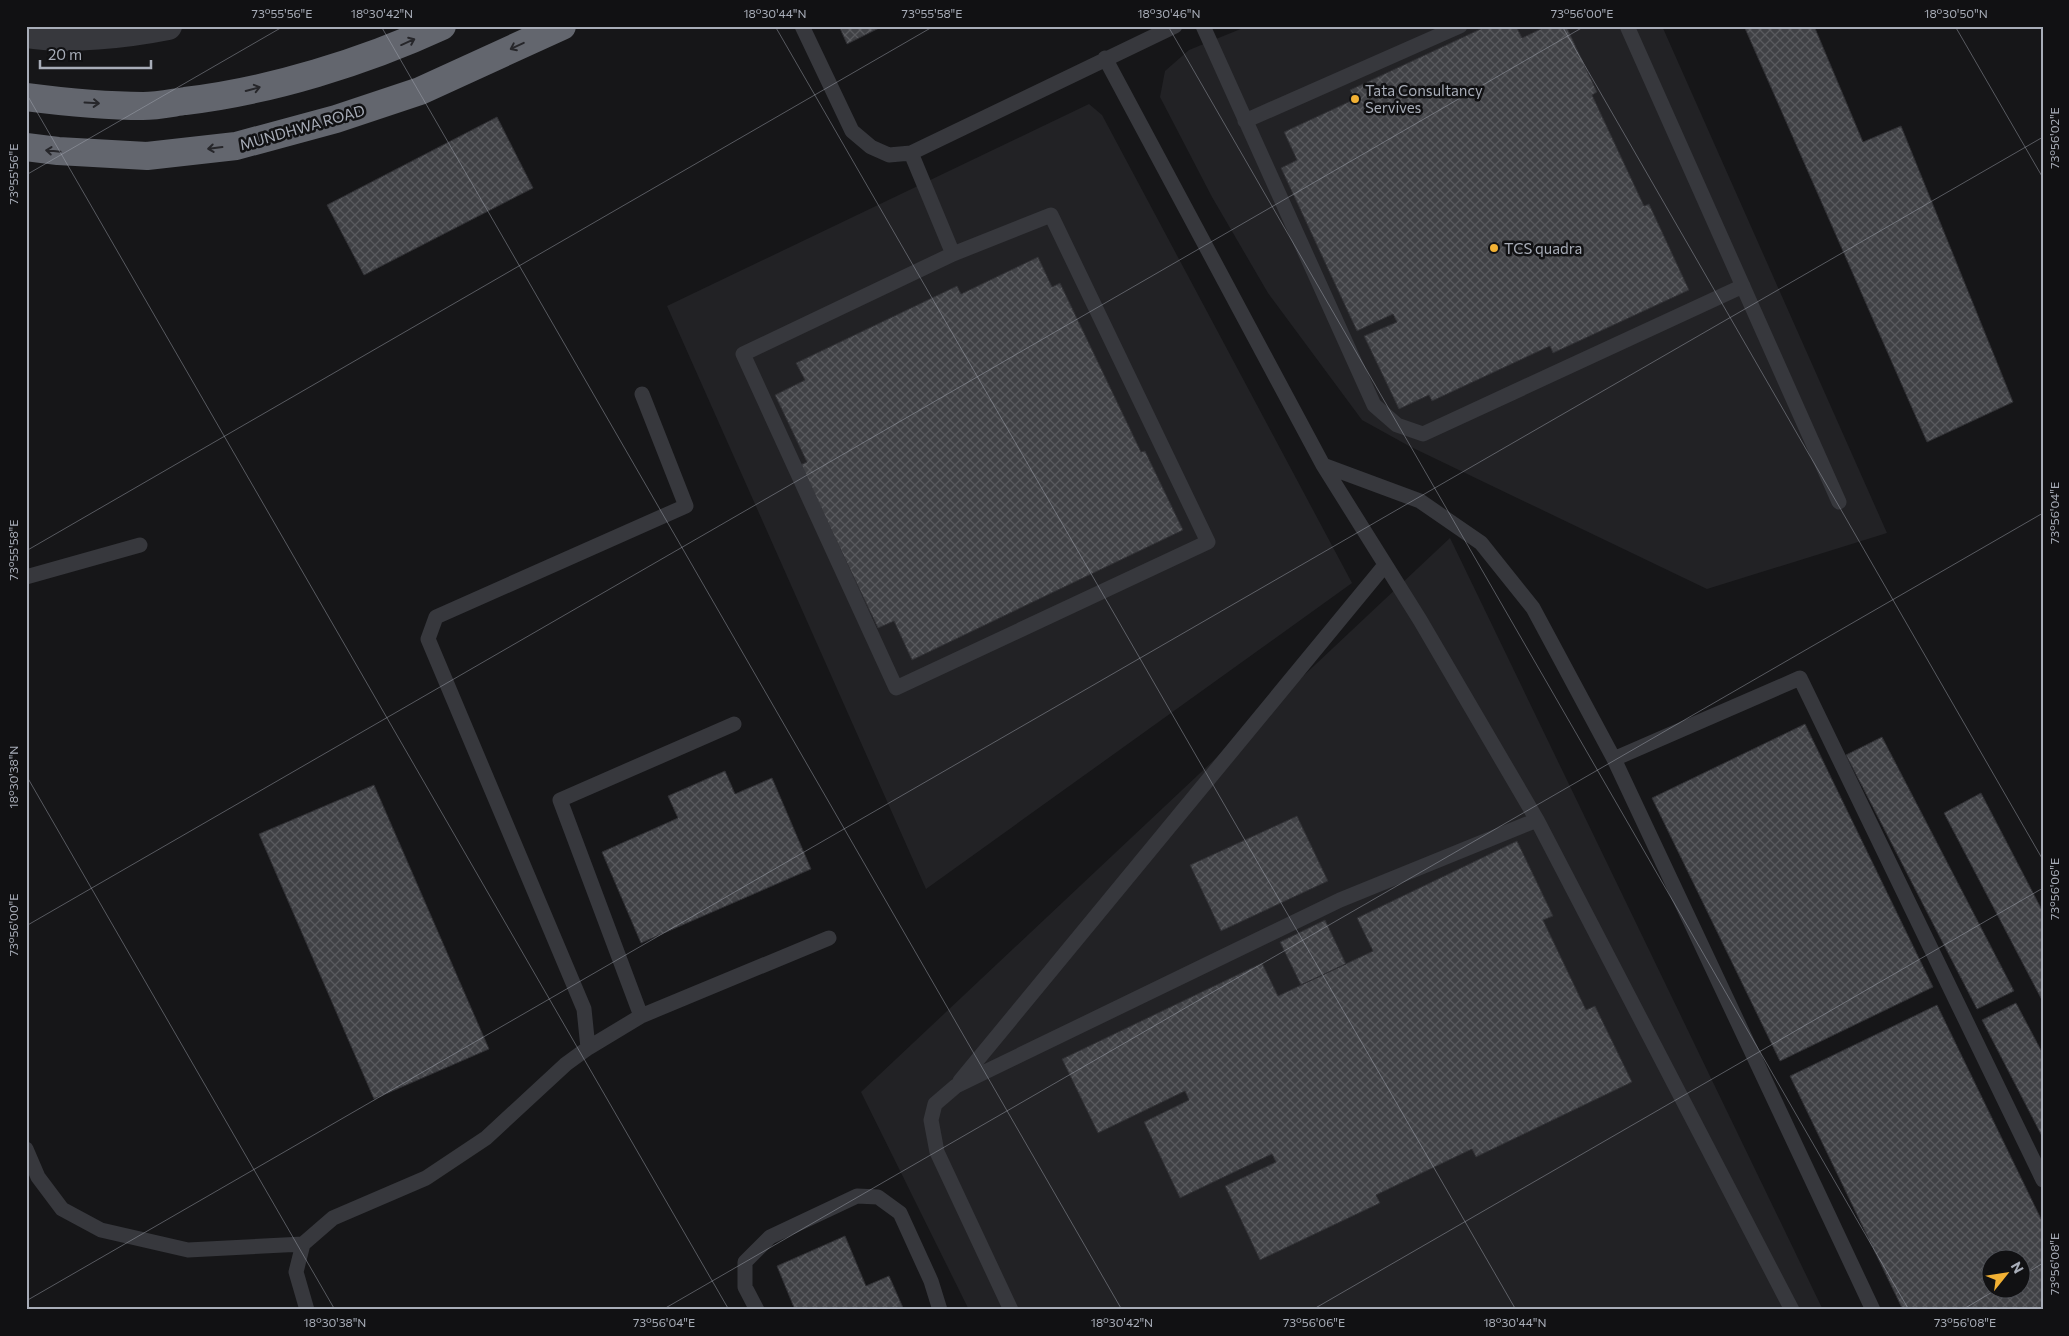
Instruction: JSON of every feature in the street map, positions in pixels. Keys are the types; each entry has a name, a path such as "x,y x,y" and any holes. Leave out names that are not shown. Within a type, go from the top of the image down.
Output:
{"highway":[{"path":"26,97 62,102 145,106 227,96 322,71 402,45 442,26"},
{"name":"MUNDHWA ROAD","path":"26,148 58,152 147,156 236,146 336,119 420,91 562,26"}],"street":[{"path":"26,34 44,37 134,33 168,26"}],"lane":[{"path":"802,26 852,130 871,147 888,155 911,154 1105,58 1175,26"},
{"path":"1203,26 1374,405 1397,425 1423,434 1743,286"},
{"path":"1245,120 1460,26"},
{"path":"1627,26 1839,502"},
{"path":"1105,58 1323,465 1420,620 1538,820 1792,1310"},
{"path":"911,154 954,254"},
{"path":"1050,215 1208,542 896,688 743,354 954,254 1050,215"},
{"path":"588,1048 584,1009 428,639 436,617 686,506 642,394"},
{"path":"1323,465 1420,502 1481,543 1533,608 1614,758 1873,1310"},
{"path":"26,577 140,545"},
{"path":"1011,1310 937,1152 931,1120 936,1104 956,1086 1385,565"},
{"path":"1614,758 1800,678 2043,1180"},
{"path":"641,1016 560,800 734,724"},
{"path":"956,1086 1340,900 1538,820"},
{"path":"307,1310 296,1272 303,1244 333,1218 426,1178 486,1138 566,1064 588,1048 641,1016 829,938"},
{"path":"26,1149 38,1177 62,1209 101,1230 188,1250 303,1244"},
{"path":"757,1310 745,1287 744,1262 770,1237 857,1196 878,1197 900,1213 931,1281 940,1310"}],"shaded area":[{"path":"1248,26 1662,26 1887,533 1707,589 1409,446 1362,420 1268,293 1212,197 1160,97 1165,71 1189,50"},
{"path":"1089,104 1102,115 1352,583 926,889 667,306"},
{"path":"1450,538 1823,1310 969,1310 861,1092"}],"building":[{"path":"839,26 883,26 847,44"},
{"name":"TCS quadra","path":"1487,26 1516,26 1522,38 1547,26 1566,26 1597,92 1592,95 1644,206 1649,204 1689,290 1553,353 1550,346 1432,401 1429,395 1399,409 1364,336 1397,322 1393,314 1357,331 1281,168 1297,160 1284,132 1355,99 1350,90"},
{"path":"1744,26 1814,26 1863,142 1901,126 2013,402 1927,442"},
{"path":"497,117 533,188 364,275 327,205"},
{"path":"1038,257 1052,287 1060,283 1141,452 1145,451 1183,530 912,660 894,621 878,628 800,465 807,462 775,395 805,380 796,363 957,286 961,294"},
{"path":"1805,724 1933,987 1780,1061 1652,798"},
{"path":"1882,737 2014,991 1977,1009 1846,755"},
{"path":"725,771 735,794 772,778 811,869 641,943 602,852 678,818 668,796"},
{"path":"374,785 489,1049 374,1099 259,834"},
{"path":"1981,793 2043,912 2043,1002 1944,813"},
{"path":"1297,816 1328,881 1221,931 1190,865"},
{"path":"1517,841 1553,916 1543,920 1586,1010 1595,1006 1632,1082 1476,1157 1472,1149 1376,1195 1380,1203 1260,1260 1225,1186 1276,1162 1272,1154 1180,1198 1144,1122 1189,1100 1185,1091 1098,1133 1062,1059 1262,963 1278,996 1373,951 1357,918"},
{"path":"1325,920 1346,964 1301,985 1280,942"},
{"path":"2016,1003 2043,1054 2043,1138 1982,1020"},
{"path":"1937,1005 2043,1223 2043,1310 1903,1310 1790,1076"},
{"path":"845,1236 866,1286 889,1276 904,1310 795,1310 777,1266"}],"place":[{"name":"Tata Consultancy Servives","path":"1355,99"},
{"name":"TCS quadra","path":"1494,248"}]}
